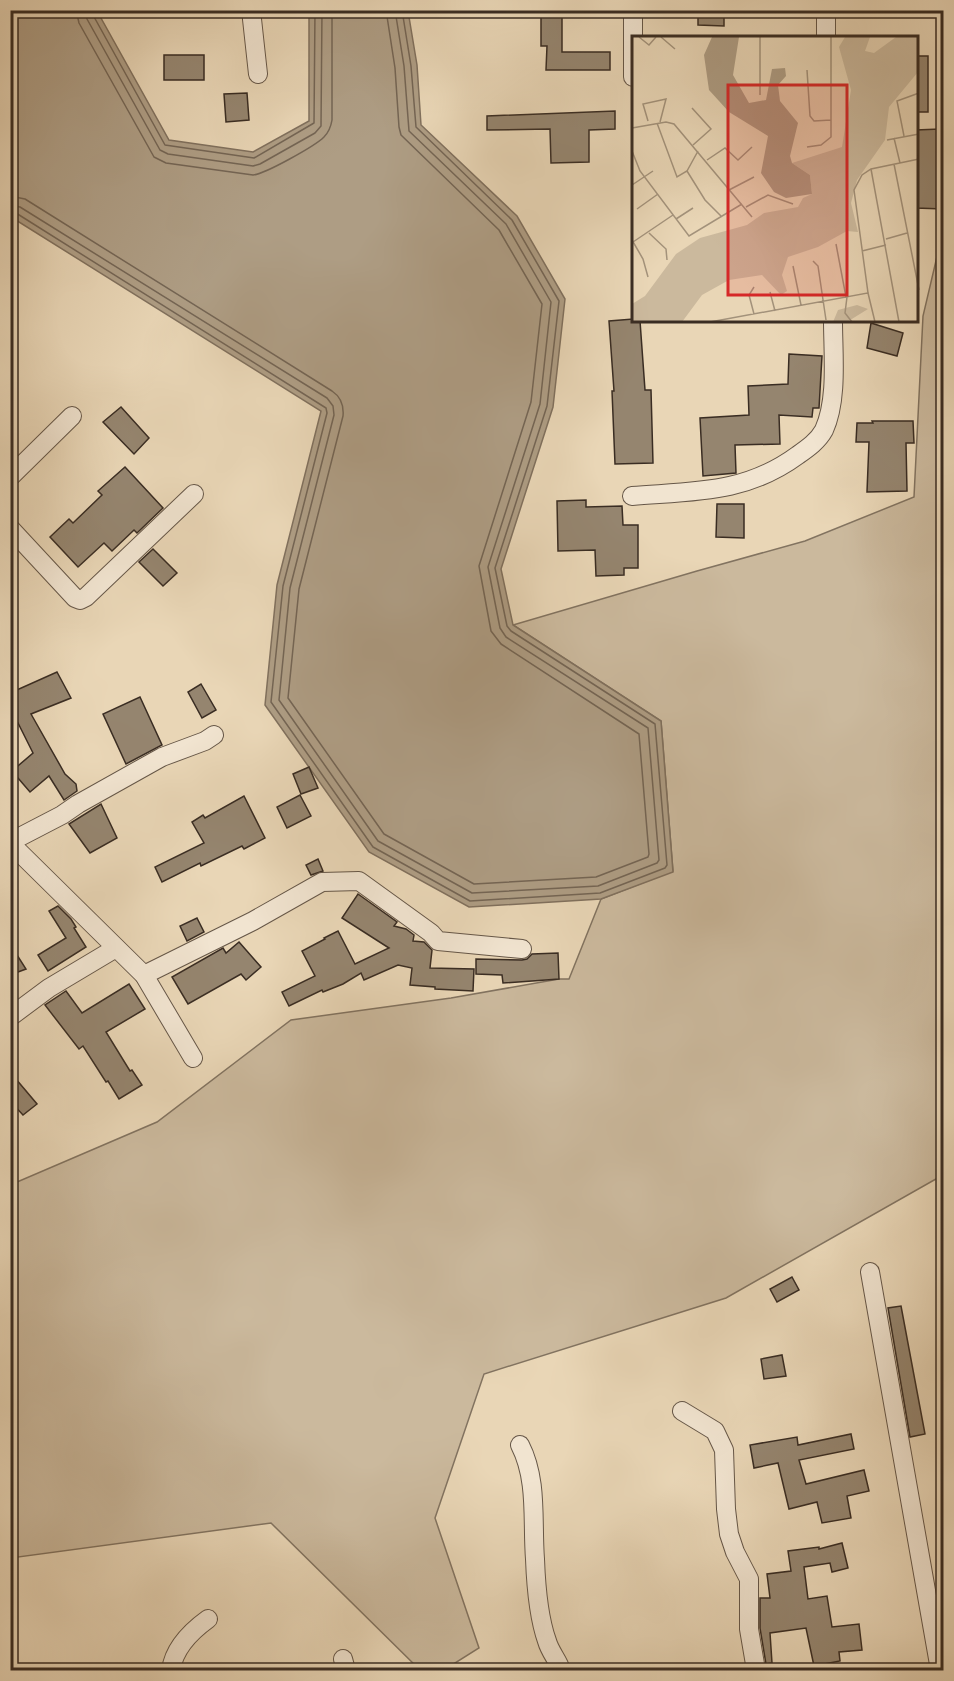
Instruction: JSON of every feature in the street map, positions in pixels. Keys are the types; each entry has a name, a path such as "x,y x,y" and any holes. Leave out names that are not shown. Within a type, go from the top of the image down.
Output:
{"street":[{"path":"251,10 258,74"},
{"path":"633,10 633,36"},
{"path":"826,10 826,36"},
{"path":"632,496 726,488 750,482 794,459 814,444 823,432 829,416 834,374 832,322"},
{"path":"10,477 72,416"},
{"path":"10,528 75,598 80,600 86,597 194,494"},
{"path":"193,1058 144,975 10,843 162,757 205,741 214,735"},
{"path":"144,975 254,921 322,882 359,880 431,933 438,941 522,949"},
{"path":"10,1017 49,988 116,948"},
{"path":"870,1272 940,1671"},
{"path":"682,1411 715,1431 724,1450 729,1533 735,1552 749,1580 749,1629 756,1671"},
{"path":"520,1445 525,1455 531,1481 534,1556 544,1631 561,1671"},
{"path":"171,1671 182,1643 208,1619"}],"shaded area":[{"path":"943,231 943,1175 726,1298 484,1374 435,1518 479,1648 444,1670 420,1670 271,1523 11,1558 10,1185 157,1122 291,1020 569,979 601,899 673,871 661,721 513,625 805,541 914,497 923,316"}],"water":[{"path":"10,11 97,11 169,140 253,152 309,121 309,11 408,11 417,65 421,125 517,216 565,299 553,407 501,569 513,625 661,721 673,872 601,899 469,907 369,852 265,705 277,585 321,411 11,217"}],"building":[{"path":"698,10 724,10 724,26 698,25"},
{"path":"541,16 562,16 562,52 610,52 610,70 546,70 547,46 541,46"},
{"path":"164,55 204,55 204,80 164,80"},
{"path":"918,56 928,56 928,112 918,112"},
{"path":"247,93 249,120 226,122 224,94"},
{"path":"615,111 615,129 589,130 589,162 551,163 550,129 487,130 487,116"},
{"path":"940,129 943,209 918,208 918,130"},
{"path":"632,319 632,322 640,322 645,390 651,390 653,463 615,464 612,391 614,391 609,321"},
{"path":"871,323 903,333 897,356 867,348"},
{"path":"789,354 822,356 819,408 813,408 812,417 779,415 780,444 735,445 736,473 703,476 700,418 749,415 748,386 788,384"},
{"path":"121,407 149,438 134,454 103,422"},
{"path":"872,421 913,421 914,443 906,443 907,491 867,492 869,442 856,442 857,423 873,423"},
{"path":"125,467 163,508 137,533 134,530 112,551 104,543 78,567 50,537 69,519 73,523 102,495 98,491"},
{"path":"586,500 586,507 622,506 623,525 638,525 638,568 624,568 624,575 596,576 595,550 558,551 557,501"},
{"path":"717,504 744,504 744,538 716,537"},
{"path":"153,549 177,573 163,586 139,562"},
{"path":"57,672 71,698 31,714 65,774 76,784 77,791 64,800 49,776 30,792 12,771 33,753 18,723 10,727 10,693"},
{"path":"201,684 216,710 202,718 188,692"},
{"path":"140,697 162,745 126,764 103,714"},
{"path":"309,767 318,788 301,794 293,774"},
{"path":"300,795 311,816 287,828 277,807"},
{"path":"244,796 265,838 244,849 242,846 201,866 200,863 162,882 155,867 204,843 192,822 203,815 205,818"},
{"path":"101,804 117,838 90,853 69,824"},
{"path":"318,859 323,871 311,875 306,865"},
{"path":"358,894 397,922 394,926 406,929 414,935 413,941 424,942 432,950 430,968 474,969 473,991 410,985 412,968 398,965 364,980 361,973 343,984 323,992 322,990 289,1006 282,992 315,976 302,951 324,938 338,931 355,964 389,948 342,918"},
{"path":"58,906 71,919 86,947 48,971 38,955 66,938 49,911"},
{"path":"197,918 204,932 187,941 180,926"},
{"path":"239,942 261,967 246,980 241,974 188,1004 172,977 223,948 226,953"},
{"path":"10,944 26,969 10,975"},
{"path":"558,953 559,979 503,983 502,975 476,974 476,959 522,960 532,954"},
{"path":"129,984 145,1009 106,1032 130,1071 132,1070 142,1085 119,1099 83,1046 79,1049 45,1005 66,991 82,1013"},
{"path":"10,1072 37,1104 23,1115 10,1101"},
{"path":"792,1277 799,1290 777,1302 770,1289"},
{"path":"901,1306 925,1434 910,1437 888,1308"},
{"path":"782,1355 786,1376 764,1379 761,1359"},
{"path":"851,1434 854,1449 799,1460 806,1484 864,1470 869,1491 847,1496 851,1518 822,1523 817,1502 789,1509 778,1463 754,1468 750,1445 797,1437 798,1445"},
{"path":"842,1543 848,1568 832,1572 830,1563 804,1567 808,1599 827,1596 832,1627 859,1624 862,1650 839,1652 840,1661 814,1666 806,1628 770,1633 772,1663 766,1664 760,1628 760,1598 770,1598 767,1574 791,1571 788,1551 819,1547 819,1549"}]}
